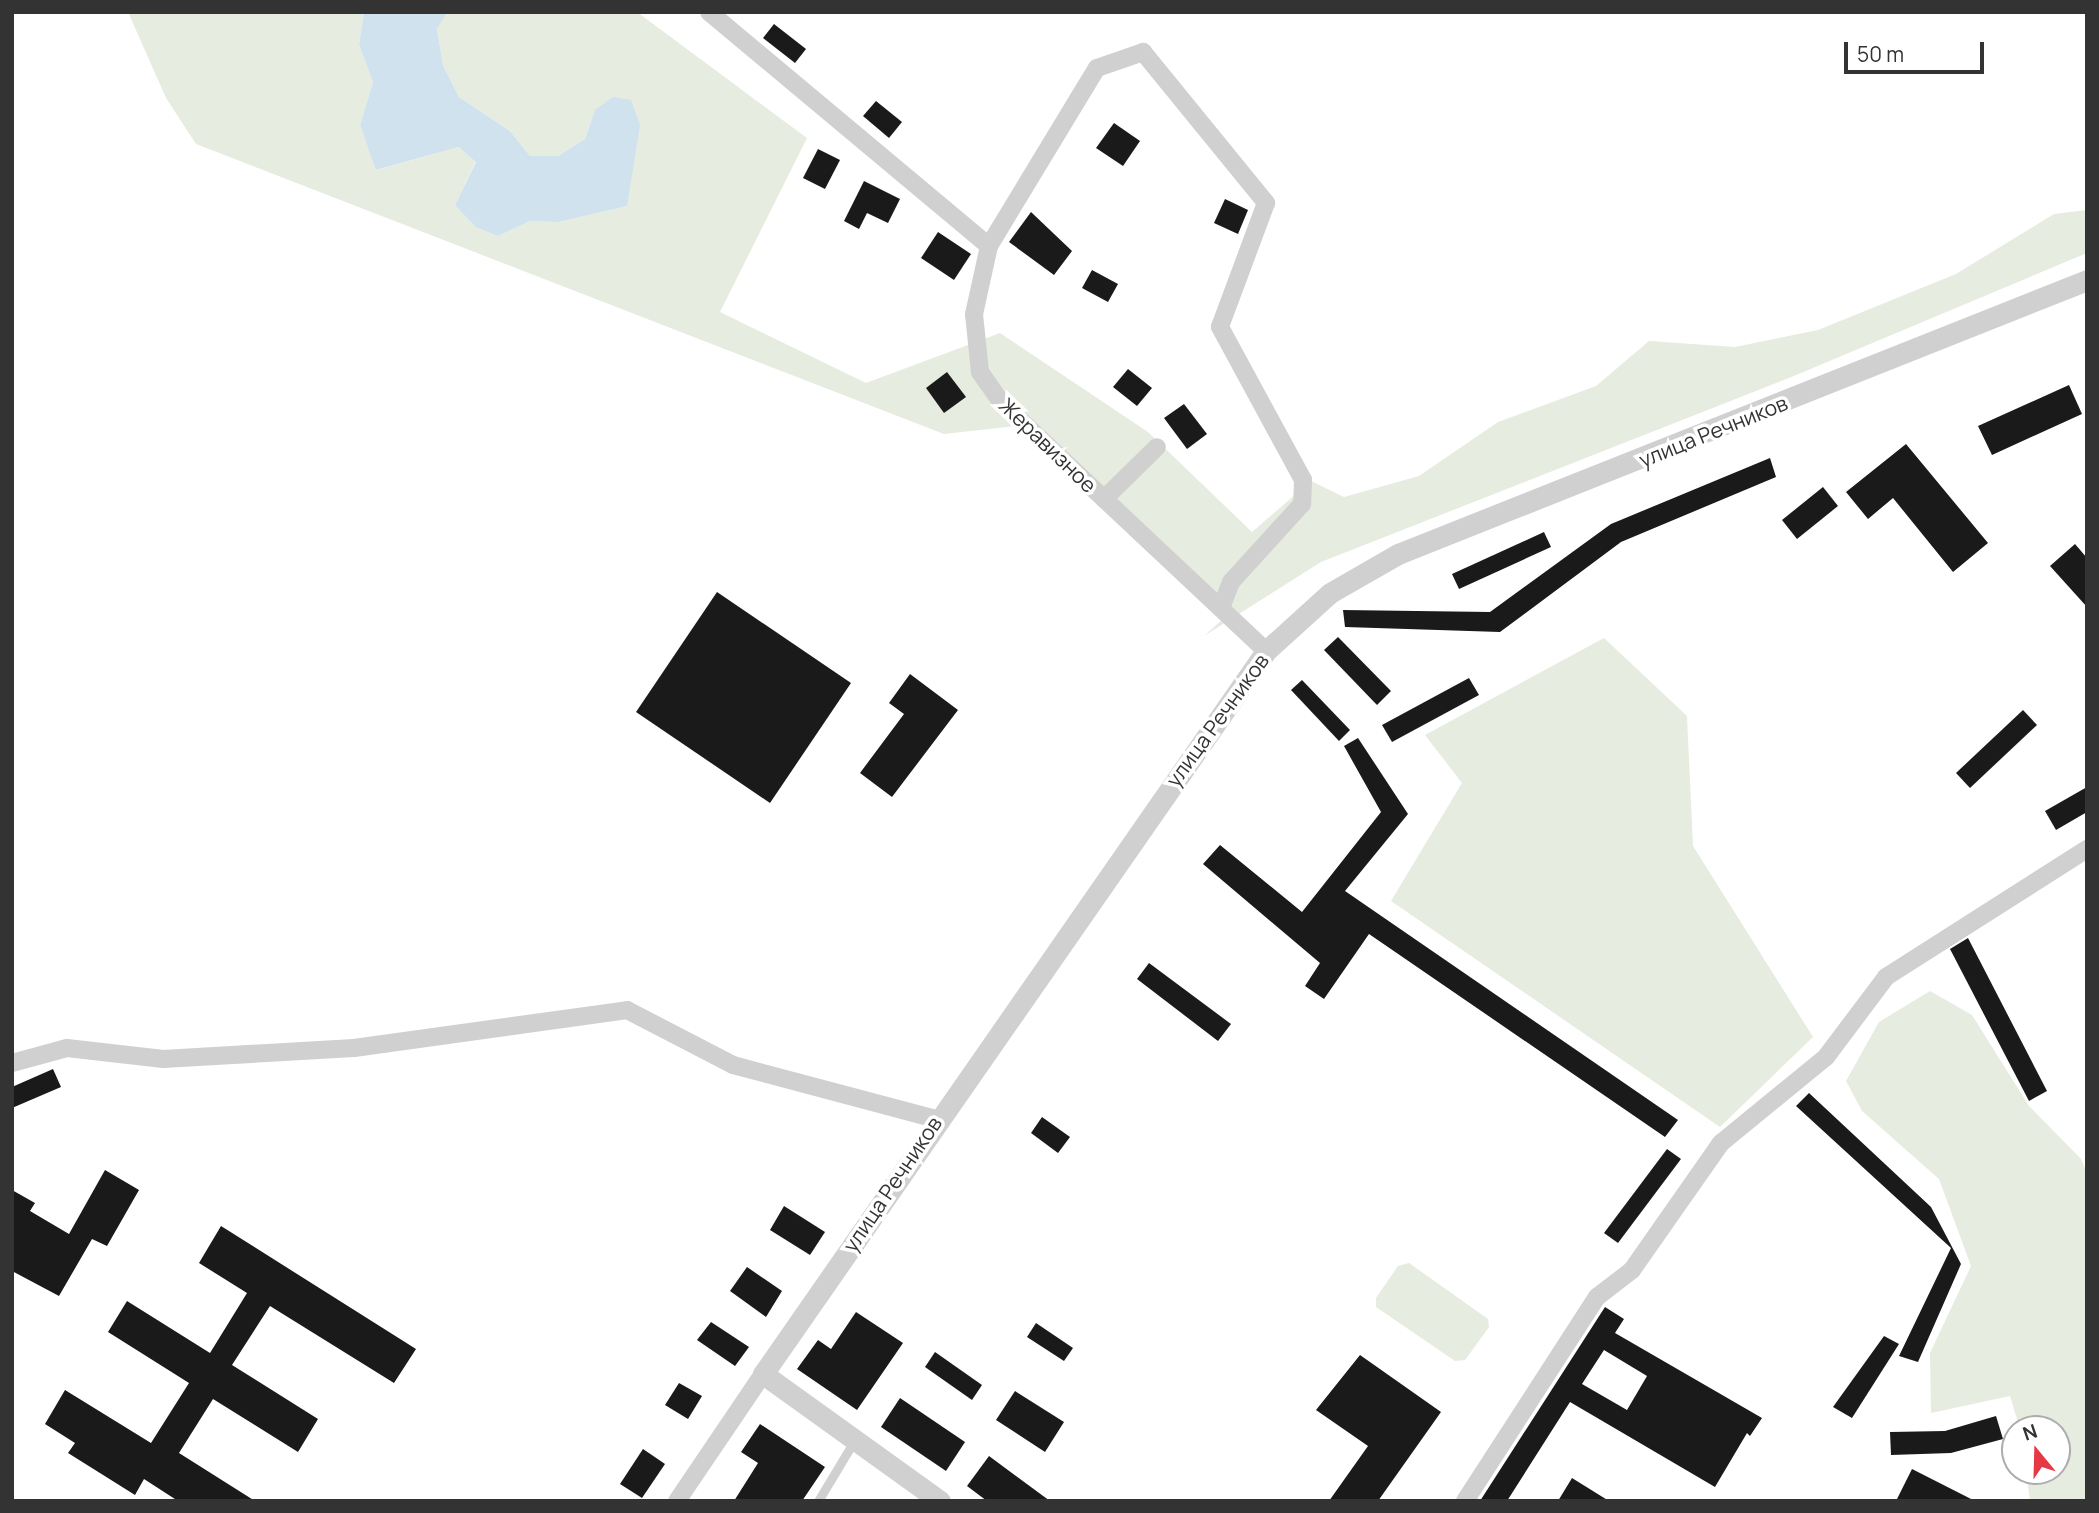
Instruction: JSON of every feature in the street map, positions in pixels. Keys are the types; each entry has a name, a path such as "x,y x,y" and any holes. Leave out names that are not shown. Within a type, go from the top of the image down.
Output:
{"street":[{"path":"709,12 989,246"},
{"name":"Жеравизное","path":"1221,608 1231,582 1302,504 1303,480 1220,327 1266,203 1143,52 1097,68 989,246 974,314 980,372 1002,403 1266,651"},
{"name":"улица Речников","path":"677,1501 936,1119 1266,651 1330,593 1398,554 2087,280"},
{"path":"1104,499 1157,447"},
{"path":"1465,1501 1597,1297 1632,1270 1721,1143 1826,1057 1886,977 2087,849"},
{"path":"12,1063 67,1048 163,1059 354,1048 627,1010 733,1065 936,1119"},
{"path":"763,1374 940,1501"}],"lane":[{"path":"818,1501 855,1440"}],"shaded area":[{"path":"128,12 364,12 359,45 373,82 360,125 377,170 459,147 476,161 455,205 498,236 530,221 559,222 627,206 595,110 585,139 558,156 530,156 510,131 459,97 443,65 437,29 443,14 637,12 807,138 720,312 866,383 1000,333 1148,432 1252,532 1311,481 1344,497 1419,476 1498,422 1596,386 1649,341 1735,347 1818,330 1956,274 2054,214 2087,210 2087,253 1789,378 1321,562 1204,636 1224,618 1025,425 944,434 196,144 166,98"},
{"path":"1604,638 1687,716 1693,846 1813,1037 1720,1127 1391,901 1462,783 1425,735"},
{"path":"1930,991 1972,1015 2029,1106 2081,1159 2087,1173 2087,1501 2030,1501 2028,1485 2071,1485 2071,1415 2016,1415 2010,1396 1931,1413 1930,1353 1971,1266 1939,1179 1862,1111 1846,1081 1879,1022"},
{"path":"1409,1263 1488,1319 1489,1327 1465,1360 1455,1361 1376,1307 1376,1298 1398,1266"}],"water":[{"path":"364,12 447,12 437,29 443,65 459,97 510,131 530,156 558,156 585,139 595,110 613,97 631,100 640,125 627,206 559,222 530,221 498,236 476,227 455,205 476,162 459,147 376,170 360,125 373,82 359,45"}],"building":[{"path":"774,24 806,49 795,63 763,38"},
{"path":"876,101 902,122 889,138 863,116"},
{"path":"1114,123 1140,141 1123,166 1096,148"},
{"path":"818,149 840,160 825,189 803,178"},
{"path":"864,181 900,199 888,223 867,213 859,229 844,221"},
{"path":"1225,199 1248,210 1238,234 1214,223"},
{"path":"1031,212 1072,251 1054,275 1009,242"},
{"path":"938,232 971,254 954,280 921,258"},
{"path":"1092,270 1118,284 1108,302 1082,288"},
{"path":"1128,369 1152,388 1137,406 1113,387"},
{"path":"947,372 966,397 944,413 926,388"},
{"path":"2069,385 2082,414 1992,455 1978,426"},
{"path":"1184,404 1207,434 1187,449 1164,418"},
{"path":"1906,444 1988,543 1953,572 1893,498 1868,519 1846,492"},
{"path":"1770,458 1776,477 1621,542 1500,632 1345,627 1343,610 1490,612 1611,524"},
{"path":"1823,487 1838,506 1797,539 1782,520"},
{"path":"1544,532 1551,547 1459,589 1452,574"},
{"path":"2075,544 2087,558 2087,607 2050,566"},
{"path":"717,592 851,683 770,803 636,712"},
{"path":"1338,637 1391,691 1377,705 1324,650"},
{"path":"910,674 958,710 892,797 860,773 904,714 889,703"},
{"path":"1469,678 1479,695 1392,742 1382,725"},
{"path":"1302,680 1350,730 1339,741 1291,690"},
{"path":"2023,710 2037,725 1970,788 1956,773"},
{"path":"1358,738 1408,814 1345,891 1678,1120 1665,1137 1369,934 1324,999 1305,986 1320,963 1203,864 1220,845 1302,912 1381,812 1344,746"},
{"path":"2087,787 2087,812 2056,830 2045,811"},
{"path":"1968,938 2047,1091 2029,1101 1950,949"},
{"path":"1149,963 1231,1024 1218,1041 1137,979"},
{"path":"53,1069 61,1087 12,1108 12,1087"},
{"path":"1809,1093 1931,1207 1961,1264 1918,1362 1899,1356 1951,1248 1796,1106"},
{"path":"1042,1117 1070,1137 1058,1153 1031,1133"},
{"path":"1667,1149 1681,1159 1618,1243 1604,1233"},
{"path":"105,1170 139,1190 107,1246 92,1239 59,1296 12,1271 12,1190 35,1203 30,1211 69,1234"},
{"path":"784,1206 825,1232 810,1255 770,1230"},
{"path":"221,1226 416,1349 394,1383 270,1306 232,1365 318,1419 298,1452 213,1399 179,1453 255,1501 178,1501 144,1479 135,1495 68,1453 75,1443 45,1424 65,1390 151,1443 189,1383 108,1332 127,1301 210,1353 247,1293 199,1263"},
{"path":"747,1267 782,1291 766,1317 730,1291"},
{"path":"1605,1307 1624,1319 1615,1333 1762,1418 1750,1436 1747,1433 1715,1487 1570,1402 1507,1501 1480,1501","holes":["1604,1350 1647,1376 1627,1410 1582,1384"]},
{"path":"856,1312 903,1343 857,1410 797,1369 818,1340 831,1349"},
{"path":"711,1322 749,1347 735,1366 697,1340"},
{"path":"1036,1323 1073,1348 1064,1361 1027,1337"},
{"path":"1884,1336 1899,1344 1852,1418 1833,1407"},
{"path":"935,1352 982,1385 972,1400 925,1367"},
{"path":"1360,1355 1441,1412 1378,1501 1329,1501 1368,1446 1316,1410"},
{"path":"679,1383 702,1396 688,1419 665,1405"},
{"path":"1015,1391 1064,1422 1045,1452 996,1420"},
{"path":"900,1398 965,1442 946,1471 881,1427"},
{"path":"1996,1416 2001,1440 1951,1453 1891,1455 1890,1432 1945,1431"},
{"path":"760,1424 825,1467 802,1501 734,1501 758,1463 741,1452"},
{"path":"643,1449 665,1464 642,1498 620,1484"},
{"path":"989,1456 1050,1501 987,1501 967,1486"},
{"path":"1912,1469 1975,1501 1896,1501"},
{"path":"1572,1478 1609,1501 1558,1501"}]}
